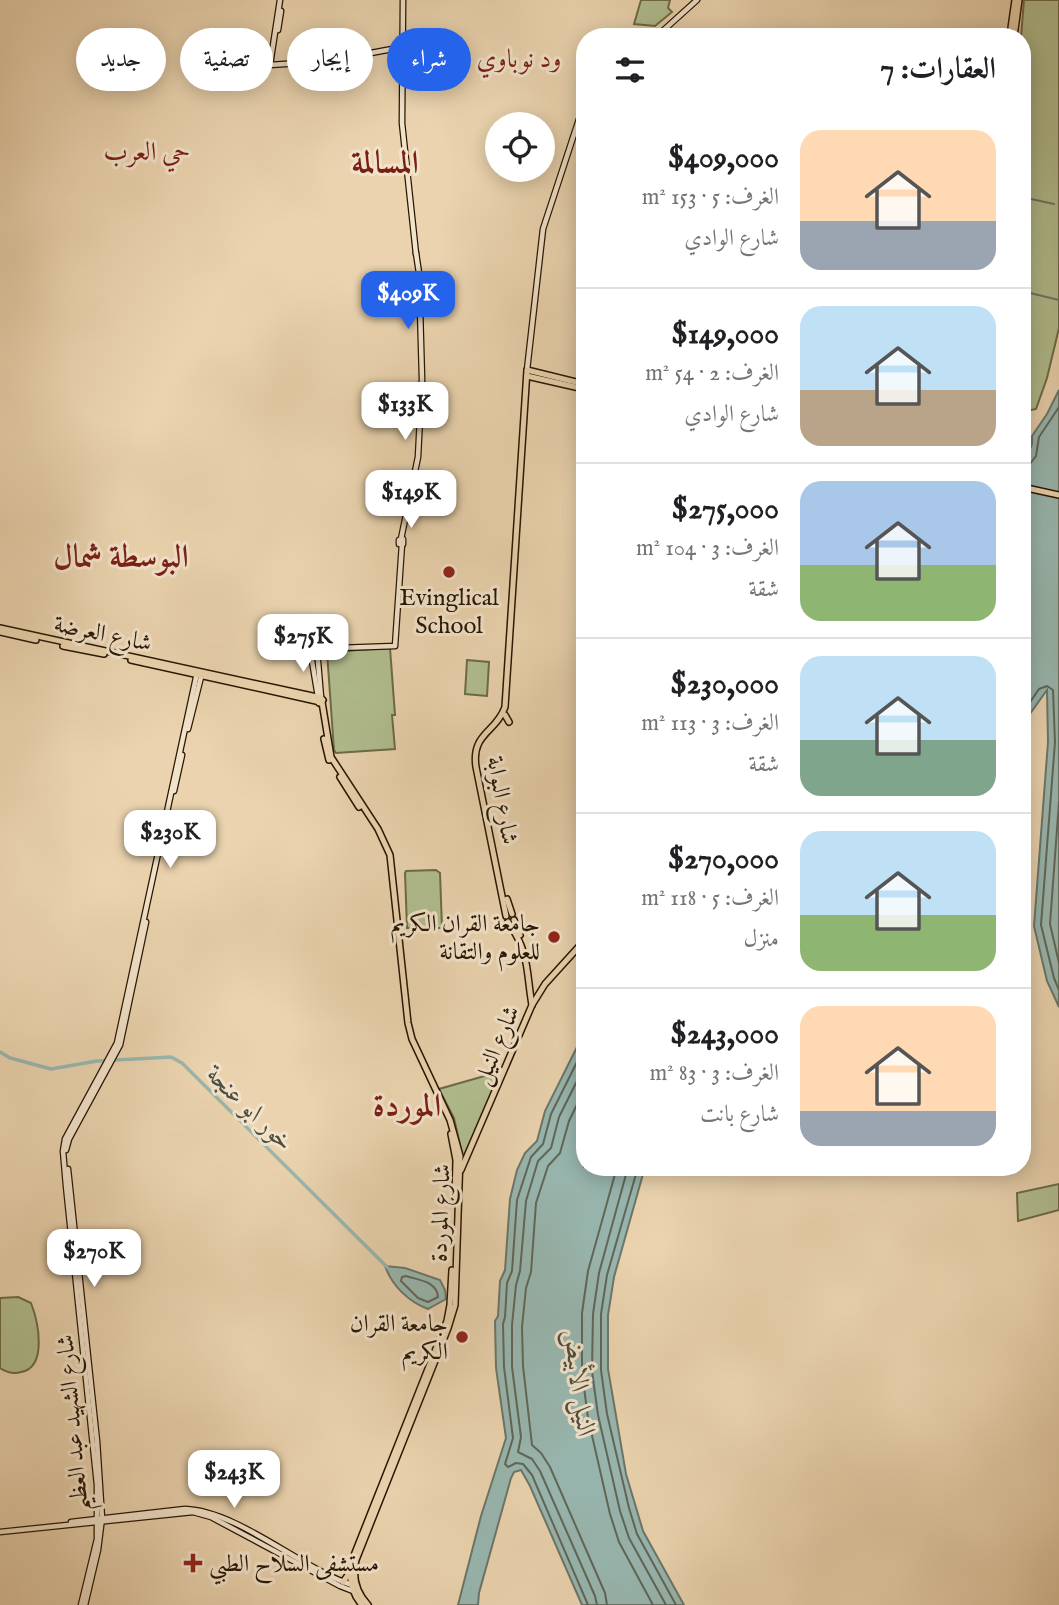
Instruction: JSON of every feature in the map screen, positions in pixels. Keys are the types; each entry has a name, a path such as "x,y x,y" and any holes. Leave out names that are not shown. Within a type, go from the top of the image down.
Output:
{"main road":[{"path":"281,0 272,66 328,61 387,50"},
{"path":"403,28 404,0"},
{"path":"668,28 699,0"},
{"path":"1013,28 1017,0"},
{"path":"319,700 310,649 385,646 396,632 402,542 418,457 422,379 419,282 402,123 402,91"},
{"path":"509,723 505,715 509,702 529,373 542,251 547,215 576,128"},
{"path":"542,251 549,215 576,134"},
{"path":"529,373 576,384"},
{"path":"411,489 418,494"},
{"path":"1031,490 1059,496"},
{"path":"394,540 401,553"},
{"path":"401,553 409,548"},
{"name":"شارع البوابة","path":"515,574 505,707 499,718 480,738 475,758 510,918 527,960 532,1004"},
{"name":"شارع العرضة","path":"0,630 319,700"},
{"path":"317,650 319,700"},
{"name":"شارع الشهيد عبد العظيم","path":"100,1521 64,1141 120,1045 146,911 199,674"},
{"name":"شارع الموردة","path":"319,700 327,755 378,830 390,855 410,1033 452,1125 460,1156 453,1304 448,1328 356,1560 354,1588"},
{"name":"شارع البوابة","path":"505,715 482,739 478,758 510,918"},
{"name":"شارع النيل","path":"459,1171 470,1155 532,1004 545,984 576,950"},
{"name":"شارع الموردة","path":"362,1605 350,1572 362,1533 453,1304"},
{"name":"شارع الشهيد عبد العظيم","path":"87,1364 100,1521"},
{"path":"86,1522 95,1517 98,1509"},
{"path":"0,1531 185,1509 203,1511 354,1588 369,1605"},
{"path":"100,1521 185,1512 202,1514 340,1586 354,1588"},
{"path":"83,1605 100,1521"},
{"path":"99,1536 106,1525 114,1521"},
{"path":"86,1522 99,1536"},
{"path":"343,1582 350,1572"}],"green space":[{"path":"641,0 670,0 668,8 672,12 655,26 634,24"},
{"path":"1024,0 1059,0 1059,328 1047,378 1036,409 1031,410 1031,28 1022,28"},
{"path":"390,648 395,749 336,753 327,652"},
{"path":"467,660 489,662 487,696 465,694"},
{"path":"436,870 440,873 442,928 407,928 406,871"},
{"path":"502,1071 463,1158 454,1118 439,1089"},
{"path":"1059,1184 1059,1210 1018,1221 1017,1193"},
{"path":"18,1297 31,1303 39,1342 35,1362 21,1372 13,1373 0,1368 0,1298"}],"water":[{"path":"1059,390 1059,1007 1047,981 1034,926 1048,742 1047,690 1031,712 1031,446 1032,436"},
{"name":"النيل الأبيض","path":"576,1049 576,1176 642,1176 614,1277 608,1315 608,1369 626,1474 643,1531 684,1605 582,1605 521,1470 514,1472 511,1478 478,1605 458,1605 481,1516 506,1438 496,1368 495,1321 498,1316 500,1281 505,1270 510,1199 517,1170 525,1153 537,1141 545,1111"},
{"path":"385,1266 405,1268 440,1280 446,1299 428,1309 421,1306 397,1287"}],"waterway":[{"path":"1031,199 1054,204"},
{"path":"1031,293 1059,300"},
{"name":"خور ابو عنجة","path":"0,1052 10,1058 51,1069 97,1061 171,1057 182,1063 387,1267"}],"place":[{"name":"Evinglical School","path":"449,572"},
{"name":"جامعة القران الكريم للعلوم والتقانة","path":"554,937"},
{"name":"جامعة القران الكريم","path":"462,1337"},
{"name":"مستشفى السلاح الطبي","path":"193,1563"}],"district":[{"name":"ود نوباوي","path":"519,58"},
{"name":"حي العرب","path":"147,151"},
{"name":"المسالمة","path":"385,162"},
{"name":"البوسطة شمال","path":"121,556"},
{"name":"الموردة","path":"407,1105"}]}
